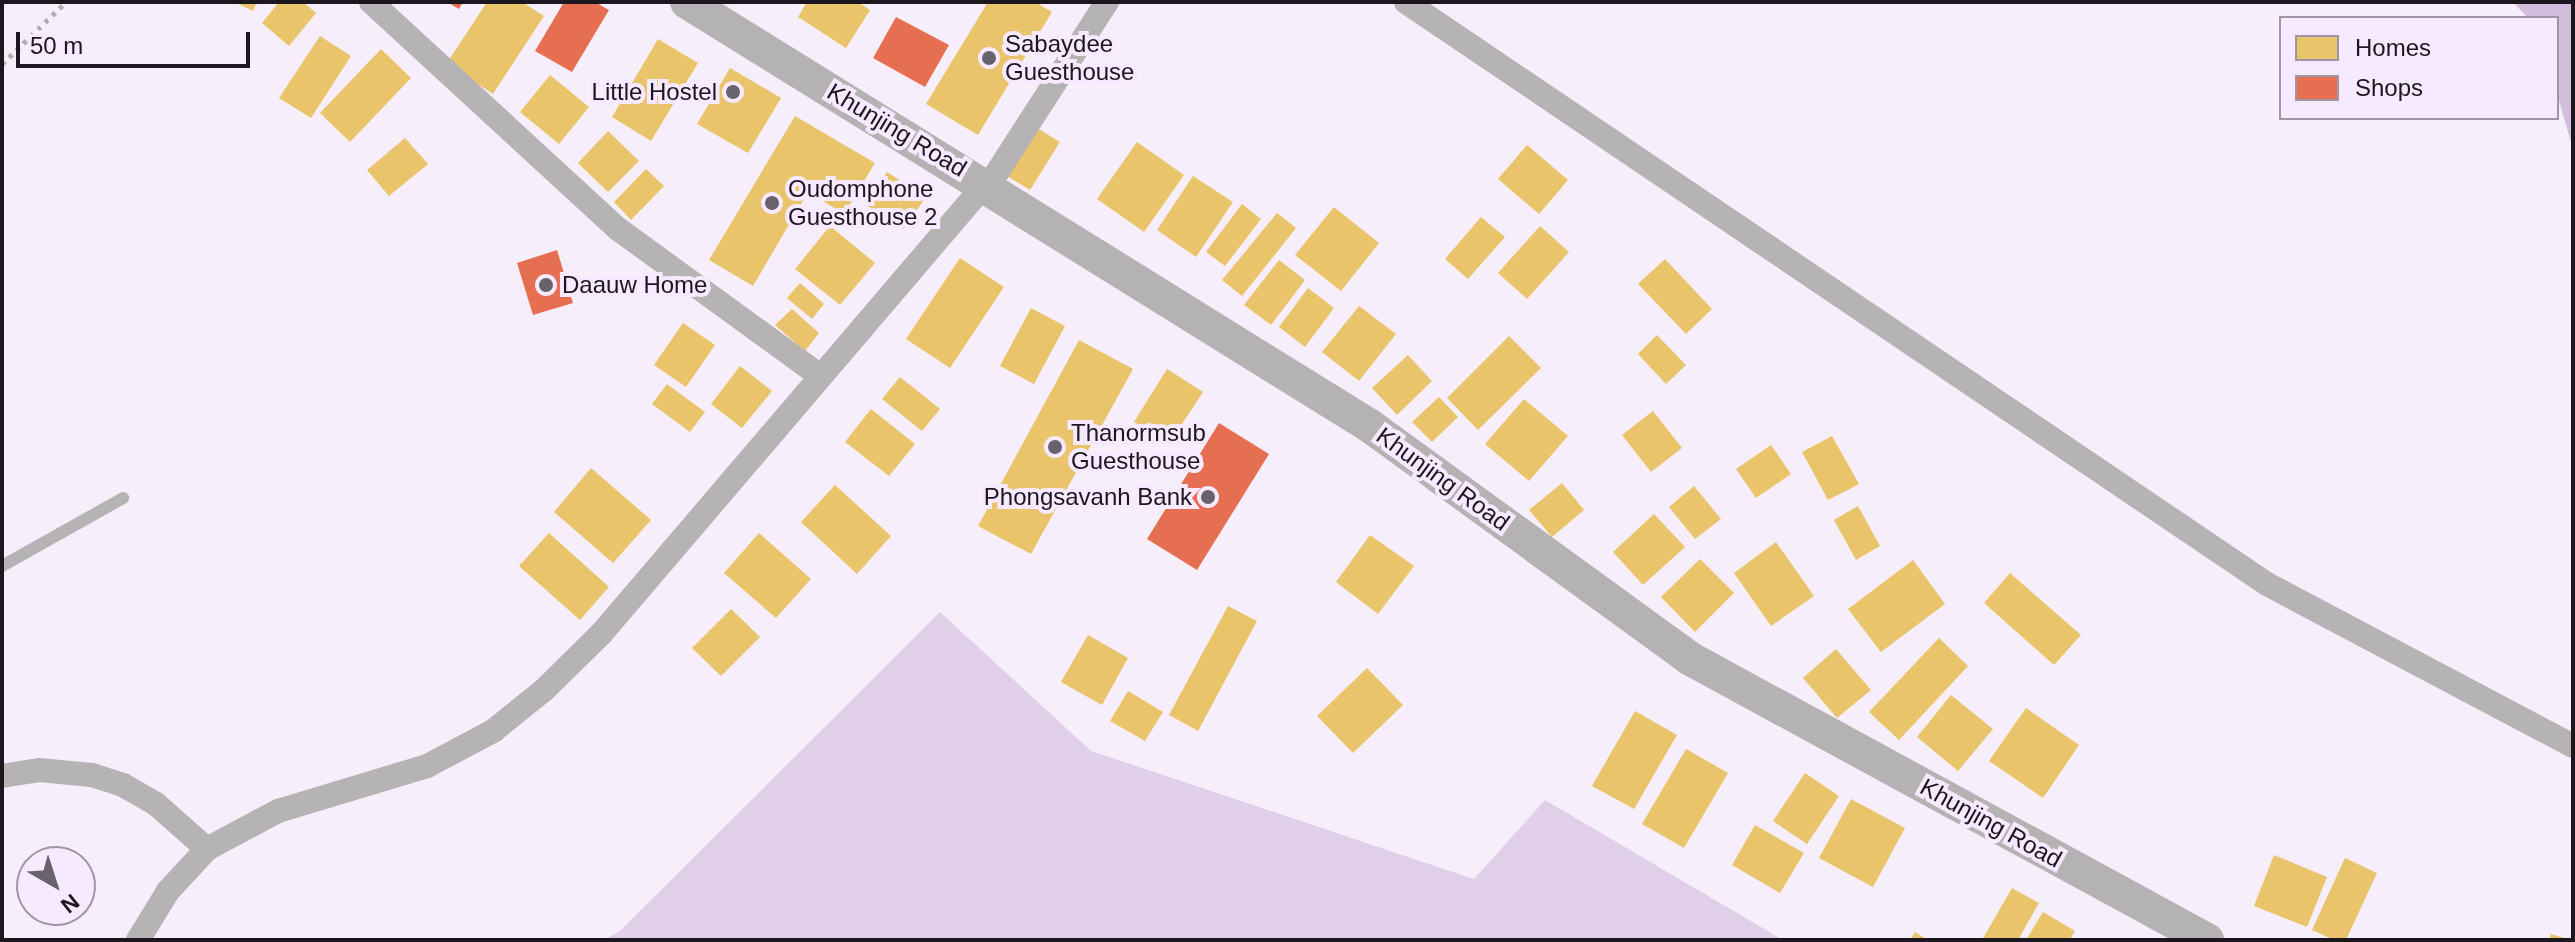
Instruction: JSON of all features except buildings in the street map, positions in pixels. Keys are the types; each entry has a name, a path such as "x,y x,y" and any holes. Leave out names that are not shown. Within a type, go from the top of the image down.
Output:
{"main road":[{"name":"Khunjing Road","path":"687,2 988,184 1370,426 1689,658 2207,940"}],"street":[{"path":"371,2 618,229 819,375"},
{"path":"138,940 168,891 207,849 278,811 427,766 493,731 601,634 819,375 988,184 1107,2"},
{"path":"1406,2 2267,584 2573,746"},
{"path":"2,776 39,770 92,775 123,785 156,804 207,849"}],"lane":[{"path":"2,566 123,498"}],"path":[{"path":"2,64 66,2"}],"shaded area":[{"path":"2513,2 2573,2 2573,149 2559,101 2559,16 2526,16"},
{"path":"940,612 1091,751 1474,879 1545,800 1783,940 603,940 620,931"}],"place":[{"name":"Sabaydee Guesthouse","path":"989,58"},
{"name":"Little Hostel","path":"733,92"},
{"name":"Oudomphone Guesthouse 2","path":"772,203"},
{"name":"Daauw Home","path":"546,285"},
{"name":"Thanormsub Guesthouse","path":"1055,447"},
{"name":"Phongsavanh Bank","path":"1208,497"}]}
